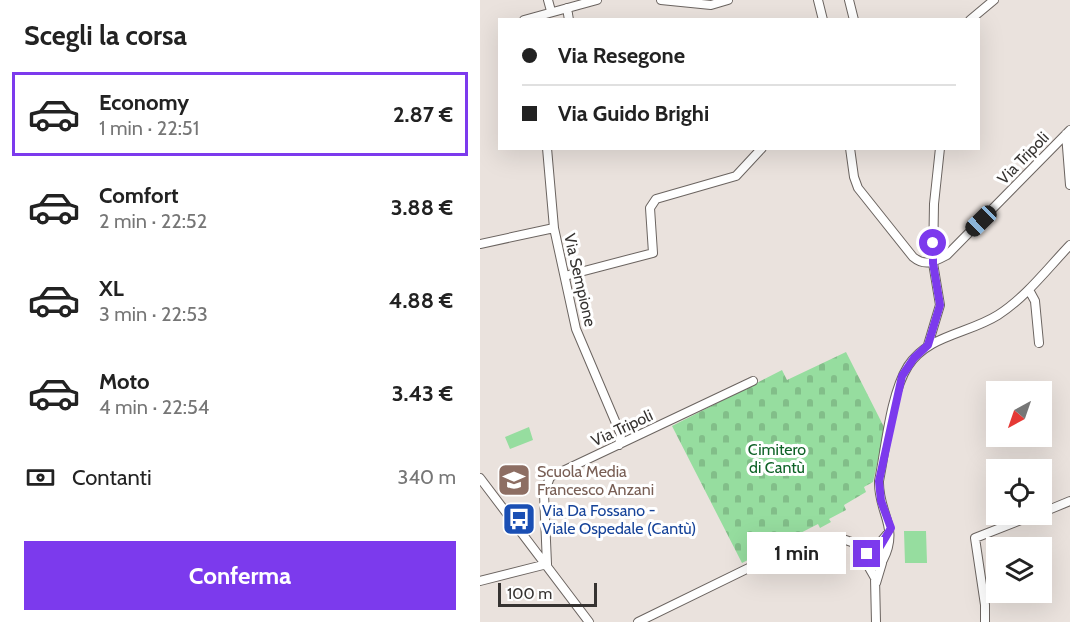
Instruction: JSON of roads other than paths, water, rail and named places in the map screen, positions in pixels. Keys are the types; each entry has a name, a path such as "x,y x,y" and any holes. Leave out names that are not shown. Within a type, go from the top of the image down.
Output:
{"street":[{"path":"548,0 551,11"},
{"path":"530,18 597,0"},
{"path":"664,0 711,5 728,0"},
{"path":"818,0 822,18"},
{"path":"849,0 854,18"},
{"path":"972,18 985,3 994,0"},
{"path":"567,8 569,18"},
{"path":"1068,132 1070,185"},
{"name":"Via Tripoli","path":"933,263 947,255 1068,132"},
{"name":"Via Sempione","path":"547,150 554,228 576,329 621,435 619,445"},
{"path":"565,276 653,253 650,208 656,199 705,183 736,176 760,150"},
{"path":"850,150 858,188 918,261 933,263"},
{"path":"928,345 940,305 933,263 934,204 940,150"},
{"path":"480,244 554,228"},
{"path":"875,585 889,547 891,528 878,491 902,376 914,358 928,345 997,315 1029,290 1070,245"},
{"path":"1029,290 1035,301 1039,343"},
{"name":"Via Tripoli","path":"547,564 544,494 546,483 554,474 753,381"},
{"path":"480,478 589,622"},
{"path":"1052,508 1070,501"},
{"path":"985,622 985,605 975,538 1008,525"},
{"path":"868,564 867,554 885,541 891,528"},
{"path":"638,622 802,541 826,537 851,542 881,554 883,561"},
{"path":"851,542 861,551 875,585 876,622"},
{"path":"868,564 878,567 883,561"},
{"path":"480,581 547,564"}],"place":[{"name":"Scuola Media Francesco Anzani","path":"514,480"},
{"name":"Via Da Fossano - Viale Ospedale (Cantù)","path":"519,519"}],"park label":[{"name":"Cimitero di Cantù","path":"777,458"}]}
